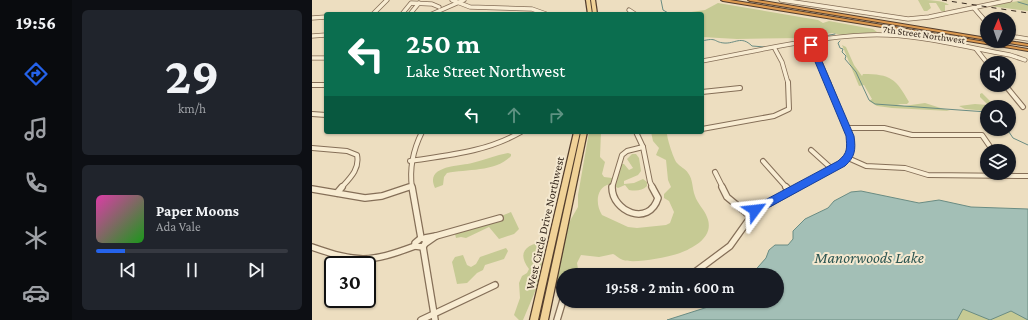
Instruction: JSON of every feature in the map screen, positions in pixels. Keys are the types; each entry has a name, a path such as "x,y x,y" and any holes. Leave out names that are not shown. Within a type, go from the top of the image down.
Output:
{"highway":[{"path":"719,0 738,2"},
{"path":"723,0 1028,50"},
{"path":"750,0 980,38"},
{"path":"1016,43 1028,45"}],"main road":[{"path":"588,0 590,12"},
{"path":"593,0 595,12"},
{"name":"West Circle Drive Northwest","path":"534,320 577,134"},
{"name":"West Circle Drive Northwest","path":"544,320 584,134"}],"street":[{"path":"375,12 387,0"},
{"path":"412,12 424,0"},
{"path":"452,0 473,7 534,9 541,12"},
{"path":"437,12 464,0"},
{"path":"781,0 902,19 929,17 1010,0"},
{"path":"404,12 411,3 432,4 439,7"},
{"path":"974,8 980,15"},
{"path":"312,18 324,18"},
{"path":"312,36 324,35"},
{"name":"7th Street Northwest","path":"704,61 842,37 894,36 976,49 1026,60"},
{"path":"1016,37 1028,39"},
{"path":"700,268 730,246 750,216 761,206 832,169 848,158 852,143 815,50 809,43"},
{"path":"704,129 770,116 789,109 790,95 780,58 775,49"},
{"path":"976,49 982,56"},
{"path":"312,58 324,58"},
{"path":"312,85 324,85"},
{"path":"704,92 740,88"},
{"path":"1011,92 1023,107"},
{"path":"312,114 324,115"},
{"path":"846,128 884,128 912,135 982,135 988,144"},
{"path":"421,134 413,148 410,161 412,186 424,241 435,317"},
{"path":"410,161 478,149 499,143 517,134"},
{"path":"637,134 643,148 651,184 658,195 658,201 655,207 649,212 637,214 628,212 619,206 612,195 612,185 622,153 627,149 643,148"},
{"path":"312,148 347,151 357,155 358,162 354,172 337,193"},
{"path":"811,150 832,169"},
{"path":"848,158 866,166 905,168 928,175 980,174"},
{"path":"763,161 790,191"},
{"path":"715,172 727,197 750,216"},
{"path":"1016,175 1028,176"},
{"path":"312,189 357,197 377,196 412,186"},
{"path":"312,246 346,259 369,261 389,256 436,236 500,218"},
{"path":"415,246 417,240 424,241"},
{"path":"421,320 435,317 495,285"},
{"path":"557,320 561,308"}],"green space":[{"path":"918,0 939,1 949,5 945,5 945,12 941,11 936,3 929,3 931,8 924,11"},
{"path":"1028,0 1028,11 990,6"},
{"path":"718,3 818,20 823,23 829,21 873,29 877,32 842,35 832,33 803,38 737,39 704,37 704,12 692,12 705,10"},
{"path":"842,45 846,47 854,65 862,76 863,74 880,75 892,79 896,83 909,102 907,104 897,104 904,106 925,103 950,111 877,106 869,101 872,99 864,85 859,86"},
{"path":"982,93 989,100 983,100 980,97 980,94"},
{"path":"980,104 980,110 965,109 959,106"},
{"path":"589,134 601,134 600,157 605,162 602,174 604,177 612,178 617,174 621,164 624,164 629,170 633,168 627,159 632,154 636,154 639,158 641,171 638,175 624,181 624,184 634,183 643,179 647,182 647,186 641,190 629,190 625,185 618,188 610,184 605,186 599,192 598,196 598,206 602,215 628,227 637,228 666,225 670,223 674,212 669,201 664,198 664,194 671,187 668,180 666,160 656,155 659,148 653,141 651,134 667,134 672,153 676,161 690,175 696,199 704,211 709,224 706,235 702,240 692,248 680,253 643,261 628,261 613,254 599,257 581,255 577,263 578,268 558,268 567,226 578,207 578,195"},
{"path":"508,153 511,154 511,156 497,165 481,169 447,173 444,177 443,185 435,188 433,180 435,175 445,168 472,163"},
{"path":"511,212 519,229 514,234 499,239 489,227 466,238 456,238 455,234"},
{"path":"544,242 546,245 537,287 523,320 519,320 514,315 520,298 519,283 522,276 527,273 529,269 523,258 525,250 528,247"},
{"path":"506,248 508,251 504,259 485,265 483,270 477,273 467,283 457,284 452,262 455,257 463,255 467,265 471,267 476,264 480,257"},
{"path":"904,305 1028,309 1028,320 909,320"}],"water":[{"name":"Manorwoods Lake","path":"861,191 919,203 939,200 971,207 1028,209 1028,320 1011,311 990,320 963,309 957,320 667,320 705,308 784,308 784,268 757,268 766,258 769,250 775,245 788,245 793,239 793,231 805,219 828,208 834,201 851,192"}],"waterway":[{"path":"661,0 663,10 666,12"},
{"path":"1018,2 1028,5"},
{"path":"809,39 835,34"},
{"path":"704,41 713,40 728,43 741,40 752,46 765,47"},
{"path":"840,41 838,43 840,48 843,49 842,52 846,56 845,59 856,72 869,100 875,104 980,112"},
{"path":"1012,136 1028,145"}],"railway":[{"path":"942,0 1028,13"}],"route":[{"path":"755,210 841,164 848,158 851,151 852,143 850,136 834,100 815,50 811,45"}]}
